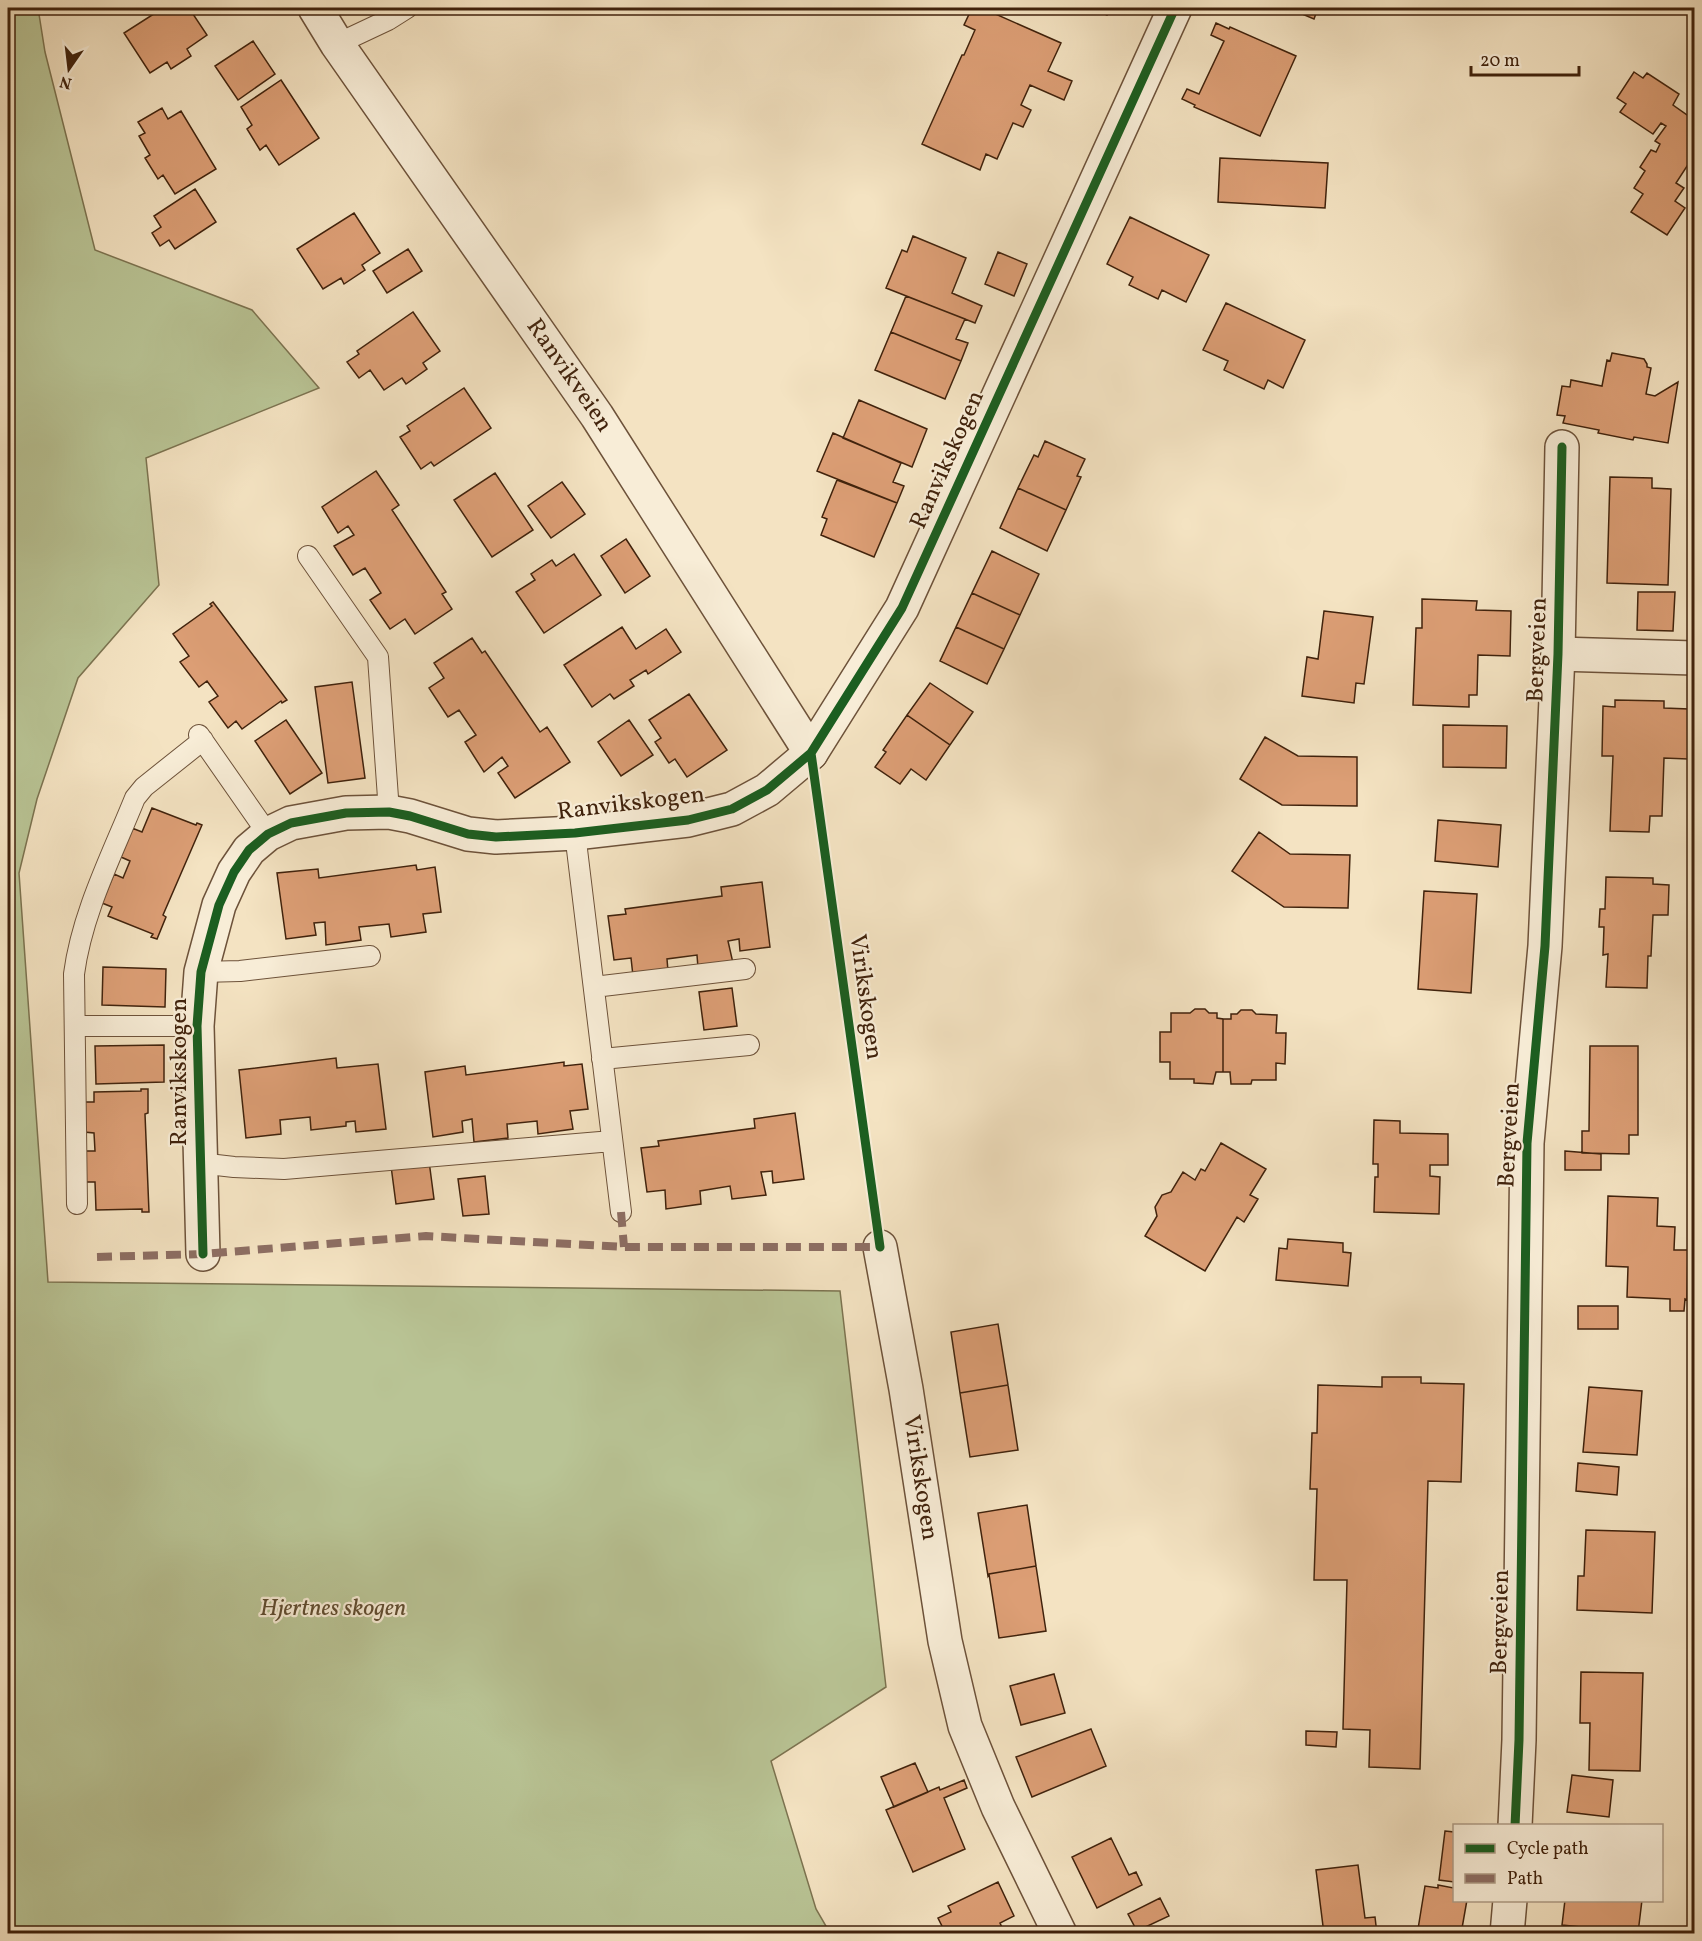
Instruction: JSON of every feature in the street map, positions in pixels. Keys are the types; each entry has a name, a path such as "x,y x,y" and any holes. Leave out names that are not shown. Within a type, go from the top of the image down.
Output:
{"street":[{"name":"Ranvikveien","path":"315,8 337,44 597,416 812,753"},
{"name":"Ranvikskogen","path":"203,1254 197,1026 201,972 219,905 234,873 249,850 268,834 291,823 346,813 389,812 468,834 496,837 574,833 688,820 732,809 766,790 812,753 903,608 1175,8"},
{"name":"Bergveien","path":"1515,1824 1519,1740 1527,1143 1545,946 1558,654 1563,447"},
{"path":"1558,654 1695,658"},
{"name":"Virikskogen","path":"880,1247 906,1389 945,1641 965,1726 998,1807 1060,1934"},
{"path":"1507,1934 1510,1902"}],"lane":[{"path":"337,44 388,20 407,8"},
{"path":"308,556 378,657 389,812"},
{"path":"77,1204 74,974 77,950 135,798 144,787 201,737 268,834"},
{"path":"574,833 621,1212"},
{"path":"201,972 240,971 370,956"},
{"path":"594,987 745,969"},
{"path":"75,1026 197,1026"},
{"path":"602,1059 748,1045"},
{"path":"199,1162 234,1167 284,1169 612,1141"}],"green space":[{"name":"Hjertnes skogen","path":"8,8 38,8 45,52 95,250 252,310 319,388 146,458 159,585 78,678 37,799 19,873 48,1282 840,1291 886,1687 771,1761 816,1909 830,1933 8,1933"}],"building":[{"path":"163,8 189,8 207,35 187,49 191,56 171,69 167,62 150,73 124,33"},
{"path":"972,8 982,8 1061,43 1048,71 1072,81 1064,100 1030,85 1021,105 1031,110 1023,127 1013,123 997,159 986,154 980,170 922,144 975,30 964,25"},
{"path":"1091,8 1111,8 1107,15"},
{"path":"1288,8 1318,8 1314,19"},
{"path":"1216,23 1296,56 1260,136 1194,107 1195,105 1182,99 1187,89 1199,94 1224,41 1211,35"},
{"path":"253,41 275,74 238,100 215,66"},
{"path":"1634,72 1643,78 1647,73 1679,94 1673,105 1694,120 1694,166 1689,163 1676,183 1684,188 1675,201 1685,208 1667,235 1631,212 1643,194 1634,188 1645,171 1640,167 1651,150 1656,152 1660,144 1655,141 1666,126 1661,123 1653,134 1620,112 1626,104 1617,98"},
{"path":"281,80 319,138 279,165 266,145 260,150 247,129 252,125 241,107"},
{"path":"162,108 168,119 181,111 216,169 175,194 163,175 158,179 145,158 150,155 139,136 145,133 138,122"},
{"path":"1220,158 1328,163 1325,208 1218,202"},
{"path":"195,189 216,222 175,249 169,240 160,246 152,233 161,227 154,216"},
{"path":"354,213 380,253 362,265 365,270 344,284 341,278 323,289 297,249"},
{"path":"1130,217 1209,255 1186,302 1162,290 1158,299 1129,285 1133,277 1107,264"},
{"path":"913,236 966,258 952,293 982,306 975,323 886,288 902,250 907,252"},
{"path":"408,249 422,271 387,293 373,271"},
{"path":"998,252 1027,264 1014,296 985,284"},
{"path":"906,296 965,319 956,339 968,343 961,361 891,332"},
{"path":"1226,303 1305,340 1283,388 1268,380 1264,389 1224,370 1228,361 1203,350"},
{"path":"413,312 440,351 423,363 427,369 406,384 402,378 384,390 370,370 359,378 347,362 359,354 357,351"},
{"path":"891,332 961,361 945,399 875,370"},
{"path":"1612,353 1644,359 1647,367 1651,368 1646,394 1655,396 1678,382 1668,443 1634,437 1633,440 1598,433 1599,430 1563,423 1565,416 1557,415 1562,386 1570,387 1571,380 1602,386 1607,360 1610,361"},
{"path":"464,388 491,428 434,466 431,462 421,469 400,437 410,431 407,426"},
{"path":"859,400 927,429 912,467 843,438"},
{"path":"833,433 901,463 893,482 904,486 897,503 817,471"},
{"path":"1045,441 1085,459 1077,476 1081,477 1066,510 1018,488 1034,455 1038,457"},
{"path":"376,471 399,505 392,510 446,592 442,594 452,609 415,634 405,619 390,629 370,600 381,593 365,568 353,575 334,546 354,535 348,526 338,533 322,507"},
{"path":"495,473 533,530 492,557 454,500"},
{"path":"1610,477 1652,478 1652,488 1671,489 1668,585 1607,583"},
{"path":"837,480 897,503 874,557 821,535 827,519 822,517"},
{"path":"562,482 585,514 551,538 528,506"},
{"path":"1018,488 1066,510 1047,551 1000,528"},
{"path":"626,539 650,576 625,593 601,556"},
{"path":"992,551 1039,574 1020,615 972,593"},
{"path":"574,554 601,595 544,633 516,592 535,580 531,574 552,560 556,566"},
{"path":"1638,592 1675,592 1673,631 1637,630"},
{"path":"972,593 1020,615 1004,649 956,627"},
{"path":"1422,599 1477,601 1476,610 1511,611 1510,656 1478,655 1477,695 1469,695 1469,707 1413,705 1416,628 1422,628"},
{"path":"213,602 287,700 282,703 281,701 242,729 236,721 228,728 209,702 218,696 207,681 199,687 180,662 189,656 173,634 212,606 210,604"},
{"path":"1324,611 1373,617 1364,684 1356,683 1354,703 1302,696 1307,657 1318,659"},
{"path":"622,627 636,649 666,629 681,652 648,674 646,670 630,680 634,686 614,699 610,694 592,707 564,665"},
{"path":"956,627 1004,649 987,684 940,661"},
{"path":"472,638 482,653 485,651 540,732 547,727 570,762 515,798 498,773 508,766 502,757 484,772 465,742 476,735 459,710 448,717 429,688 444,678 434,663"},
{"path":"352,682 365,778 328,783 315,687"},
{"path":"930,683 973,712 950,745 907,715"},
{"path":"689,694 727,750 687,777 675,759 669,763 655,742 661,738 649,720"},
{"path":"1615,700 1664,701 1664,708 1689,709 1688,759 1664,758 1662,816 1650,816 1649,832 1610,831 1613,756 1602,756 1603,706 1615,707"},
{"path":"907,715 950,745 926,780 911,769 900,784 875,767 886,752 883,750"},
{"path":"286,720 322,773 290,794 255,741"},
{"path":"629,720 653,755 621,776 598,742"},
{"path":"1443,725 1507,726 1506,768 1443,767"},
{"path":"1265,737 1298,756 1357,757 1357,806 1282,805 1240,779"},
{"path":"152,808 196,825 197,823 202,825 163,915 166,917 157,939 151,937 153,934 108,916 112,907 102,903 114,874 123,878 130,861 121,857 132,828 142,832"},
{"path":"1438,820 1501,825 1498,867 1435,861"},
{"path":"1259,832 1290,854 1350,855 1348,908 1284,907 1232,871"},
{"path":"416,865 417,870 435,867 441,912 423,914 426,932 391,937 389,924 359,927 361,940 326,945 325,922 314,923 316,935 286,939 277,873 318,869 319,878"},
{"path":"1606,877 1653,878 1653,884 1669,885 1668,915 1653,915 1647,988 1606,987 1608,954 1603,955 1604,927 1599,927 1600,909 1605,909"},
{"path":"762,882 770,947 740,951 739,939 728,941 733,963 698,968 697,955 667,959 668,971 633,976 631,958 614,960 608,916 626,914 625,909 722,896 721,887"},
{"path":"1424,891 1477,894 1471,993 1418,989"},
{"path":"103,967 166,969 165,1007 102,1005"},
{"path":"732,988 737,1026 704,1030 699,992"},
{"path":"1195,1009 1217,1013 1217,1018 1223,1019 1223,1072 1216,1072 1213,1084 1194,1083 1194,1079 1170,1079 1170,1062 1160,1062 1160,1032 1171,1032 1171,1013 1190,1013"},
{"path":"1241,1010 1252,1010 1256,1014 1277,1015 1276,1033 1286,1033 1285,1064 1276,1063 1276,1080 1252,1080 1251,1084 1231,1084 1230,1072 1223,1072 1223,1019 1231,1019 1231,1014 1237,1014"},
{"path":"164,1045 164,1082 96,1084 95,1046"},
{"path":"1590,1046 1638,1046 1638,1135 1629,1135 1629,1154 1582,1153 1582,1131 1589,1131"},
{"path":"336,1058 337,1068 378,1064 386,1129 356,1132 355,1121 346,1122 346,1126 311,1130 310,1117 280,1120 281,1134 246,1138 239,1070"},
{"path":"564,1062 564,1066 582,1064 588,1109 570,1111 573,1129 538,1134 537,1121 507,1124 508,1138 474,1142 472,1119 462,1121 463,1132 433,1137 425,1072 465,1066 466,1075"},
{"path":"141,1089 148,1089 148,1113 145,1114 149,1212 142,1212 142,1209 96,1210 95,1182 84,1182 84,1151 95,1151 94,1133 84,1132 83,1102 94,1102 94,1092 141,1091"},
{"path":"795,1113 804,1179 773,1183 772,1171 761,1172 766,1195 732,1199 730,1186 700,1191 701,1204 666,1209 665,1190 647,1192 641,1148 659,1146 658,1141 755,1128 754,1119"},
{"path":"1374,1120 1400,1121 1400,1133 1448,1134 1448,1165 1430,1165 1430,1176 1440,1177 1439,1214 1374,1212 1375,1177 1378,1177 1378,1164 1373,1164"},
{"path":"1221,1143 1266,1169 1250,1195 1258,1199 1244,1222 1237,1217 1205,1271 1145,1236 1157,1216 1155,1207 1162,1195 1171,1192 1183,1172 1195,1180 1201,1169 1205,1171"},
{"path":"1565,1151 1601,1154 1601,1170 1565,1170"},
{"path":"429,1161 434,1199 396,1204 391,1166"},
{"path":"485,1176 489,1214 463,1216 458,1179"},
{"path":"1608,1196 1658,1198 1657,1226 1675,1227 1674,1250 1688,1250 1687,1300 1685,1299 1684,1311 1670,1311 1670,1299 1627,1297 1628,1267 1606,1266"},
{"path":"1288,1239 1343,1243 1343,1252 1351,1253 1348,1286 1276,1280 1279,1248 1287,1249"},
{"path":"1578,1306 1618,1306 1618,1329 1578,1329"},
{"path":"998,1324 1008,1385 960,1393 951,1332"},
{"path":"1382,1377 1421,1377 1421,1383 1464,1384 1461,1482 1428,1481 1420,1769 1369,1767 1370,1730 1343,1729 1347,1580 1314,1580 1317,1489 1310,1489 1312,1433 1317,1433 1318,1385 1382,1387"},
{"path":"1008,1385 1018,1450 970,1457 960,1393"},
{"path":"1589,1387 1642,1391 1637,1455 1583,1452"},
{"path":"1578,1463 1619,1467 1617,1495 1576,1491"},
{"path":"1027,1505 1036,1566 988,1576 978,1513"},
{"path":"1586,1530 1655,1532 1652,1613 1577,1610 1578,1576 1584,1576"},
{"path":"1036,1566 1046,1631 999,1638 989,1574"},
{"path":"1581,1672 1643,1673 1640,1771 1589,1770 1590,1723 1580,1723"},
{"path":"1054,1674 1065,1713 1021,1725 1010,1686"},
{"path":"1091,1729 1106,1766 1032,1797 1016,1757"},
{"path":"1306,1731 1337,1732 1336,1747 1306,1745"},
{"path":"915,1763 928,1792 894,1807 881,1777"},
{"path":"1572,1775 1613,1780 1609,1817 1567,1812"},
{"path":"964,1780 967,1788 944,1798 965,1849 913,1872 886,1810 939,1787 940,1790"},
{"path":"1445,1831 1453,1832 1453,1882 1439,1880"},
{"path":"1111,1838 1129,1875 1136,1872 1142,1885 1097,1908 1072,1857"},
{"path":"1358,1865 1365,1918 1375,1917 1377,1934 1324,1934 1316,1870"},
{"path":"998,1882 1014,1916 1000,1923 1005,1934 946,1934 938,1918 951,1912 948,1906"},
{"path":"1438,1885 1453,1888 1453,1902 1467,1902 1461,1934 1403,1934 1405,1927 1418,1929 1425,1886 1438,1888"},
{"path":"1160,1898 1169,1916 1137,1931 1128,1914"},
{"path":"1565,1902 1642,1902 1638,1933 1562,1925"}],"marked path":[{"path":"621,1212 624,1247"},
{"path":"97,1257 203,1254 426,1236 624,1247 880,1247"}],"cycle path":[{"path":"203,1254 197,1026 201,972 219,905 234,872 249,850 268,834 291,823 346,813 389,812 468,834 496,837 575,833 688,820 732,809 767,790 811,753 902,608 1175,8"},
{"path":"1515,1824 1519,1740 1527,1143 1545,946 1558,654 1562,447"},
{"path":"811,753 880,1247"}]}
